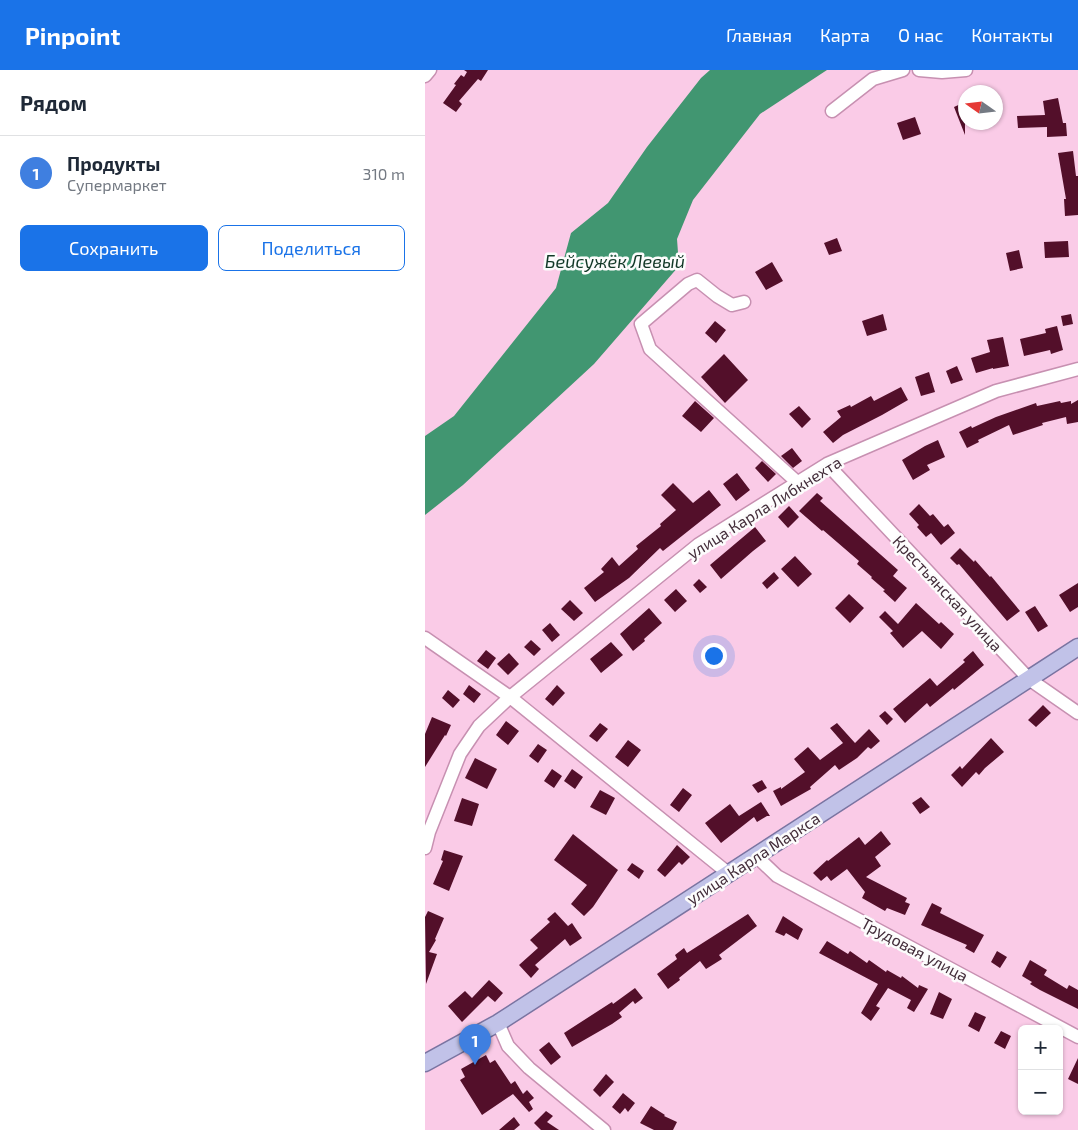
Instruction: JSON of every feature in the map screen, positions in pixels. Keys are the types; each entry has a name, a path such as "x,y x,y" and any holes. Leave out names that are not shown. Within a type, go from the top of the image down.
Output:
{"main road":[{"name":"улица Карла Маркса","path":"425,1063 498,1023 1078,647"}],"street":[{"path":"425,76 430,70"},
{"path":"833,111 873,79 903,70"},
{"path":"919,70 943,72 966,70"},
{"path":"744,302 732,305 697,280 688,284 641,324 650,349 797,482"},
{"name":"улица Карла Либкнехта","path":"425,848 429,832 460,754 479,726 510,697 699,544 827,464 996,391 1078,369"},
{"name":"Крестьянская улица","path":"827,464 1029,679 1078,713"},
{"path":"425,638 510,697 728,873"},
{"name":"Трудовая улица","path":"756,856 777,876 1078,1037"},
{"path":"498,1023 508,1046 529,1068 604,1130"}],"water":[{"name":"Бейсужёк Левый","path":"710,70 827,70 760,114 693,200 677,239 679,266 594,364 463,485 425,515 425,436 454,416 556,288 571,233 608,203 647,147 701,78"}],"building":[{"path":"464,70 488,70 481,81 478,79 459,101 462,104 456,112 443,103 461,75 464,77 467,72"},
{"path":"1058,98 1063,123 1066,123 1067,136 1047,137 1047,127 1018,128 1017,116 1045,115 1043,101"},
{"path":"958,105 958,117 954,107"},
{"path":"915,117 921,134 903,140 897,123"},
{"path":"1073,151 1076,176 1078,176 1078,215 1065,216 1064,199 1066,199 1058,153"},
{"path":"837,238 842,251 829,255 824,243"},
{"path":"1068,241 1069,257 1045,258 1044,242"},
{"path":"1019,250 1023,268 1010,271 1006,253"},
{"path":"772,262 783,281 766,290 755,272"},
{"path":"883,314 887,330 867,336 862,321"},
{"path":"1071,314 1073,324 1063,326 1061,316"},
{"path":"715,321 726,330 716,343 705,333"},
{"path":"1057,326 1063,350 1051,354 1050,350 1024,356 1020,339 1046,333 1045,329"},
{"path":"1003,337 1009,366 976,373 971,358 990,352 987,340"},
{"path":"724,354 748,380 725,403 701,377"},
{"path":"957,366 963,380 951,384 946,371"},
{"path":"929,372 935,392 921,396 915,377"},
{"path":"901,387 908,400 882,415 843,435 833,443 823,432 841,417 837,411 850,405 851,407 871,396 874,401"},
{"path":"1078,400 1078,422 1067,424 1066,417 1042,423 1043,425 1013,435 1009,425 978,440 979,442 967,448 959,432 1036,403 1037,406 1060,401 1061,403 1071,401 1071,404"},
{"path":"695,401 714,418 701,432 682,416"},
{"path":"799,406 811,419 802,428 789,414"},
{"path":"938,440 945,457 927,465 930,470 913,480 902,460"},
{"path":"792,448 802,461 793,468 781,456"},
{"path":"762,461 776,474 768,482 755,468"},
{"path":"737,473 750,490 736,501 723,484"},
{"path":"673,483 693,503 709,490 721,505 663,551 660,548 629,578 595,602 584,588 604,572 601,569 612,557 619,566 638,549 636,546 661,526 660,524 676,510 661,495"},
{"path":"817,493 823,498 820,501 898,570 893,576 907,588 895,602 857,564 859,561 799,511"},
{"path":"919,504 930,516 933,514 944,527 948,524 955,533 941,545 931,533 926,537 917,527 919,525 909,514"},
{"path":"789,506 799,517 788,528 778,517"},
{"path":"755,527 766,541 721,579 710,565"},
{"path":"960,548 991,576 1020,611 1007,621 959,564 957,565 950,558"},
{"path":"795,556 812,574 798,587 781,569"},
{"path":"774,572 779,578 767,589 762,583"},
{"path":"699,579 707,587 700,593 693,585"},
{"path":"1078,583 1078,607 1070,612 1059,595"},
{"path":"676,589 687,601 675,612 664,600"},
{"path":"849,594 864,608 850,623 835,608"},
{"path":"570,600 583,613 574,621 561,609"},
{"path":"916,603 939,624 941,622 954,634 941,649 922,631 903,648 890,633 893,631 879,617 885,611 898,624"},
{"path":"1035,606 1048,626 1038,632 1025,612"},
{"path":"649,608 662,623 633,651 620,634"},
{"path":"550,623 560,635 552,642 542,630"},
{"path":"531,640 541,649 534,656 524,647"},
{"path":"611,642 623,655 601,673 590,659"},
{"path":"486,650 496,658 488,669 477,661"},
{"path":"973,651 984,665 930,707 927,703 905,723 893,709 930,678 937,686 965,662 963,660"},
{"path":"509,653 519,664 508,675 497,664"},
{"path":"469,685 481,694 474,703 463,694"},
{"path":"557,685 565,693 553,706 545,699"},
{"path":"448,690 460,700 453,708 442,698"},
{"path":"1043,705 1051,713 1036,727 1028,720"},
{"path":"885,711 893,719 887,725 879,716"},
{"path":"432,717 451,725 446,736 425,767 425,734"},
{"path":"506,721 519,731 508,745 496,735"},
{"path":"600,723 608,729 597,742 589,736"},
{"path":"837,723 855,743 869,729 880,741 871,749 868,747 857,758 839,770 835,765 810,787 811,789 781,806 773,791 781,787 781,789 805,772 794,759 808,747 820,760 843,743 830,728"},
{"path":"991,738 1004,752 979,775 976,772 962,787 951,775 960,766 962,769"},
{"path":"628,740 641,750 628,767 615,757"},
{"path":"538,744 547,750 538,763 529,756"},
{"path":"475,758 497,769 487,789 465,778"},
{"path":"552,769 562,776 554,788 544,781"},
{"path":"572,769 583,777 575,789 564,781"},
{"path":"762,780 767,788 758,793 752,785"},
{"path":"683,788 692,795 679,812 670,805"},
{"path":"600,790 615,798 606,815 590,807"},
{"path":"921,797 930,807 920,814 912,803"},
{"path":"462,798 479,804 472,826 454,821"},
{"path":"761,802 770,816 757,822 754,817 721,843 705,823 730,804 739,816"},
{"path":"881,831 891,844 875,857 881,866 866,877 907,898 905,902 910,904 905,915 887,908 885,911 862,898 865,892 847,869 831,881 827,876 821,881 813,873 827,860 859,837 865,845"},
{"path":"573,834 618,870 593,907 584,916 571,904 587,885 554,860"},
{"path":"677,845 690,857 682,865 679,862 665,877 657,870"},
{"path":"444,850 463,856 449,891 433,884 443,861 441,860"},
{"path":"632,863 644,871 639,879 627,870"},
{"path":"932,903 942,908 940,913 984,935 974,953 965,948 967,945 921,925"},
{"path":"428,911 444,918 436,940 429,952 437,954 426,984 425,917"},
{"path":"555,912 568,926 572,923 582,938 570,946 565,939 535,965 539,969 531,978 519,965 538,948 530,940 550,922 547,919"},
{"path":"748,914 757,926 719,955 722,959 706,969 700,961 668,989 657,974 677,959 675,955 684,948 687,953"},
{"path":"783,916 803,929 798,940 786,933 784,936 775,932"},
{"path":"827,941 848,954 850,951 867,963 869,960 886,972 887,970 901,978 902,976 918,988 919,985 928,989 914,1012 907,1008 911,1000 888,988 876,1006 880,1008 871,1021 861,1013 878,984 819,953"},
{"path":"997,951 1007,957 1000,968 991,962"},
{"path":"1030,960 1047,970 1044,975 1067,989 1069,985 1078,990 1078,1009 1040,990 1022,976"},
{"path":"489,980 503,993 495,1002 488,996 462,1022 448,1006 465,991 472,998"},
{"path":"635,988 643,998 635,1004 633,1001 619,1013 622,1017 612,1024 572,1047 564,1033 612,1002 613,1004"},
{"path":"939,992 952,999 943,1019 930,1014"},
{"path":"975,1012 986,1017 979,1032 968,1026"},
{"path":"1001,1031 1011,1036 1005,1049 994,1043"},
{"path":"549,1042 561,1057 551,1065 539,1050"},
{"path":"486,1055 490,1063 495,1060 511,1084 515,1081 523,1094 527,1090 534,1098 529,1102 533,1109 529,1112 513,1094 482,1115 460,1080 465,1077 461,1069"},
{"path":"1078,1058 1078,1084 1068,1079"},
{"path":"606,1074 614,1082 600,1097 593,1090"},
{"path":"623,1093 635,1103 628,1112 625,1108 620,1114 612,1107"},
{"path":"651,1106 664,1116 677,1122 673,1130 654,1130 640,1123"},
{"path":"546,1111 553,1116 547,1122 559,1130 541,1130 534,1123"},
{"path":"514,1117 520,1125 514,1130 499,1130"}],"place":[{"name":"Продукты","path":"475,1065"}]}
